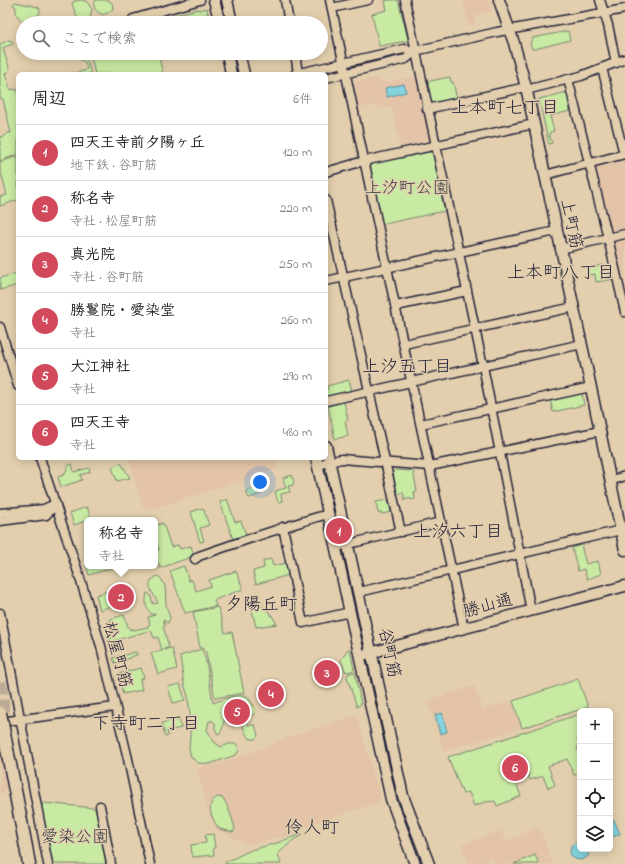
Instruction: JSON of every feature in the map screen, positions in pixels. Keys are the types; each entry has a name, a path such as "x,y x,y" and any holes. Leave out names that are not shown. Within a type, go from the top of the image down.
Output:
{"highway":[{"path":"0,713 28,864"}],"main road":[{"path":"214,0 219,16"},
{"path":"219,0 220,16"},
{"path":"227,0 231,16"},
{"path":"230,0 232,16"},
{"name":"上町筋","path":"499,0 514,43 526,89 560,250 582,344 625,550"},
{"path":"228,60 231,72"},
{"path":"241,60 244,72"},
{"name":"谷町筋","path":"328,457 403,796 429,864"},
{"name":"谷町筋","path":"316,461 391,799 415,864"},
{"name":"勝山通","path":"360,656 625,586"}],"street":[{"path":"144,16 200,0"},
{"path":"285,0 288,16"},
{"path":"368,0 331,4 342,63 396,306 430,466 450,570 464,629"},
{"path":"405,0 483,366 531,611"},
{"path":"600,0 616,62"},
{"path":"305,72 404,49 415,51 509,30 625,9"},
{"path":"328,78 406,59 415,51"},
{"path":"428,109 568,79 625,59"},
{"path":"296,60 297,72"},
{"path":"545,175 624,154 602,68"},
{"path":"568,79 625,312"},
{"path":"328,171 364,161 534,124"},
{"path":"328,209 401,532"},
{"path":"328,281 556,231"},
{"path":"560,250 625,234"},
{"path":"396,306 467,291"},
{"path":"404,344 574,307"},
{"path":"0,327 16,379"},
{"path":"328,401 582,344"},
{"path":"421,424 591,387"},
{"path":"316,461 329,462 341,459 430,466 500,453 600,431"},
{"name":"松屋町筋","path":"41,460 101,646 134,785 150,864"},
{"path":"610,481 625,476"},
{"path":"0,513 44,509 56,504"},
{"path":"46,515 56,504"},
{"path":"195,559 199,556 231,544 328,514"},
{"path":"0,521 46,515 54,516 62,523"},
{"path":"336,547 441,522"},
{"path":"283,527 303,623 350,612"},
{"path":"359,592 621,530"},
{"path":"0,613 48,864"},
{"path":"0,722 115,707"},
{"path":"100,806 111,864"}],"shaded area":[{"path":"463,0 488,0 492,11 474,16 476,24 469,25"},
{"path":"415,76 430,140 400,148 392,107 379,109 378,105 357,109 351,83 379,77 381,83"},
{"path":"625,157 625,231 614,234 611,232 595,168"},
{"path":"625,238 625,290 613,244 615,241"},
{"path":"130,460 276,460 278,469 152,509 142,507"},
{"path":"474,686 483,709 512,701 521,728 444,751 427,700"},
{"path":"356,715 381,799 379,802 300,829 301,832 248,845 218,831 214,826 208,812 197,768 224,762 274,744 276,741"},
{"path":"0,745 9,788 3,790 4,794 0,794"},
{"path":"539,827 553,864 495,864 493,858 478,864 469,864 461,845 501,830 506,841"}],"green space":[{"path":"82,0 87,2 92,9 91,16 77,16 72,4 74,1"},
{"path":"96,0 108,0 112,3 113,8 111,11 103,15 94,7"},
{"path":"398,0 408,39 407,41 379,46 372,14 387,10 385,1"},
{"path":"15,2 38,7 40,9 40,13 36,16 18,16 16,13 16,7 13,5"},
{"path":"207,8 208,14 199,16 170,16 198,9"},
{"path":"568,31 570,40 532,49 530,43 533,38"},
{"path":"10,40 13,44 4,47 3,49 9,67 9,70 5,74 10,89 16,90 16,155 0,161 0,137 6,135 7,133 11,133 3,99 0,98 0,44"},
{"path":"81,60 87,60 90,72 80,72 87,69 85,62"},
{"path":"92,60 160,60 163,72 95,72"},
{"path":"450,77 451,82 453,82 457,99 431,105 425,82"},
{"path":"568,92 570,111 550,116 554,131 550,132 549,135 552,143 549,144 539,99"},
{"name":"上汐町公園","path":"430,152 433,153 446,208 444,211 384,224 381,222 369,167 371,164"},
{"path":"16,157 16,201 0,206 0,197 7,195 0,168 0,162"},
{"path":"603,265 605,271 612,269 614,279 596,282 595,274 589,275 587,268"},
{"path":"16,273 16,286 0,290 0,278"},
{"path":"349,380 352,391 328,397 328,386"},
{"path":"580,393 582,394 584,405 553,412 550,399"},
{"path":"344,402 348,420 345,421 348,436 335,439 328,406"},
{"path":"121,463 130,478 117,481 112,467"},
{"path":"72,464 74,472 89,468 90,472 80,475 82,480 61,487 58,477 64,475 69,465"},
{"path":"396,470 413,471 417,491 414,492 415,499 411,500 410,498 405,500 403,492 397,494 393,472"},
{"path":"292,475 294,482 293,485 288,486 290,492 281,494 282,501 278,502 275,491 286,488 283,478"},
{"path":"258,487 261,494 249,498 246,491"},
{"path":"227,499 235,522 241,521 246,535 233,539 220,502"},
{"path":"388,500 391,512 382,514 378,513 376,502"},
{"path":"87,507 90,517 84,517 84,521 74,525 70,513"},
{"path":"203,508 209,525 200,528 204,541 200,542 191,512"},
{"path":"163,523 171,547 178,545 180,549 191,546 194,556 160,568 158,562 158,525"},
{"path":"581,545 586,564 598,561 601,574 587,579 584,569 578,571 572,548"},
{"path":"271,559 273,566 286,563 289,575 256,584 253,571 264,568 263,561"},
{"path":"184,566 189,581 192,580 196,591 211,586 209,580 236,571 243,589 214,600 216,606 185,613 170,571"},
{"path":"87,569 109,569 89,575"},
{"path":"158,576 165,586 166,605 170,618 168,623 163,619 165,626 163,626 169,647 162,650 158,637 154,638 151,630 110,642 109,638 115,637 110,619 124,615 130,630 148,627 150,624 148,617 155,615 155,613 153,615 147,608 146,596 147,593 150,595 153,604 158,603 150,588 150,585 153,579"},
{"path":"121,587 123,592 114,595 117,604 100,610 96,595"},
{"path":"254,600 270,613 277,624 256,627 250,601"},
{"path":"218,607 225,633 232,632 244,693 215,698 205,648 200,648 193,612"},
{"path":"172,648 177,669 158,674 151,653"},
{"path":"202,649 206,661 213,703 234,696 247,696 256,709 255,714 248,716 245,711 243,700 225,706 224,724 219,734 215,729 215,723 213,721 209,721 207,730 214,742 221,747 229,744 237,744 239,750 236,755 209,764 198,763 191,757 189,748 191,724 188,696 184,684 180,656"},
{"path":"348,649 350,649 354,670 348,672 345,671 341,660"},
{"path":"136,652 137,655 115,663 113,658"},
{"path":"141,668 144,678 140,679 142,690 123,694 118,674"},
{"path":"354,672 361,704 357,707 347,677 348,674"},
{"path":"578,679 588,707 577,708 577,710 522,728 513,701"},
{"path":"180,684 185,700 173,703 168,687"},
{"path":"577,715 577,774 574,775 567,759 548,766 555,785 548,788 543,776 530,780 525,766 509,772 514,784 516,783 521,796 497,806 495,801 485,802 474,806 469,792 463,794 448,757"},
{"path":"179,719 181,728 167,731 168,736 165,737 162,723"},
{"path":"245,720 248,725 255,725 258,736 255,739 251,739 246,734 243,725"},
{"path":"217,797 223,798 227,805 235,829 233,832 219,829 212,817 210,808 211,804"},
{"name":"愛染公園","path":"44,803 94,808 97,813 107,864 53,864 41,807"},
{"path":"213,834 215,848 213,848 214,855 192,857 191,845 206,843 205,835"},
{"path":"301,834 302,835 293,840 278,854 281,864 225,864 226,862 251,850 277,843"},
{"path":"535,855 539,864 514,864"}],"water":[{"path":"404,84 406,92 387,97 385,88"},
{"path":"442,713 447,732 440,734 435,715"},
{"path":"613,820 620,834 613,837"},
{"path":"577,842 577,852 589,852 588,856 582,860 575,859 570,854 571,846"}],"tunnel":[{"path":"0,682 3,693 3,724"}],"place":[{"name":"四天王寺前夕陽ヶ丘","path":"339,531"},
{"name":"称名寺","path":"121,597"},
{"name":"真光院","path":"327,673"},
{"name":"勝鬘院・愛染堂","path":"271,694"},
{"name":"大江神社","path":"237,712"},
{"name":"四天王寺","path":"515,768"}],"district":[{"name":"上本町七丁目","path":"505,109"},
{"name":"上本町八丁目","path":"561,274"},
{"name":"上汐五丁目","path":"407,368"},
{"name":"上汐六丁目","path":"458,533"},
{"name":"夕陽丘町","path":"261,606"},
{"name":"下寺町二丁目","path":"146,725"},
{"name":"伶人町","path":"312,829"}]}
